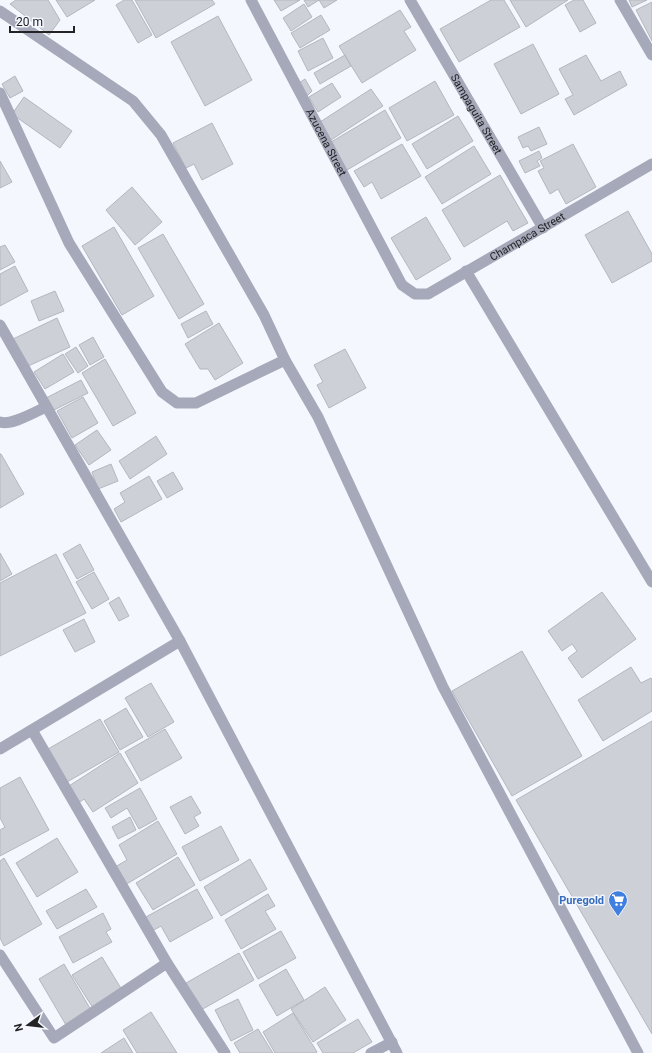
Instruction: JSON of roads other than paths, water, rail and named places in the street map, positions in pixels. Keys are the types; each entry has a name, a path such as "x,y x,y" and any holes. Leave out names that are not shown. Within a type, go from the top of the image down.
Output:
{"street":[{"name":"Azucena Street","path":"251,0 402,285"},
{"name":"Sampaguita Street","path":"410,0 543,228"},
{"path":"620,0 652,55"},
{"path":"1,16 133,101 161,135 264,315 285,360 318,417 443,687 638,1053"},
{"path":"0,93 69,243 162,392 177,403 196,403 285,360"},
{"name":"Champaca Street","path":"402,285 415,294 428,294 652,164"},
{"path":"466,271 652,582"},
{"path":"0,326 180,641 397,1053"},
{"path":"0,422 4,424 20,419 46,407"},
{"path":"0,749 180,641"},
{"path":"32,730 167,963 225,1053"},
{"path":"0,955 54,1038 167,963"},
{"path":"371,1053 392,1042"}],"place":[{"name":"Puregold","path":"618,917"}]}
